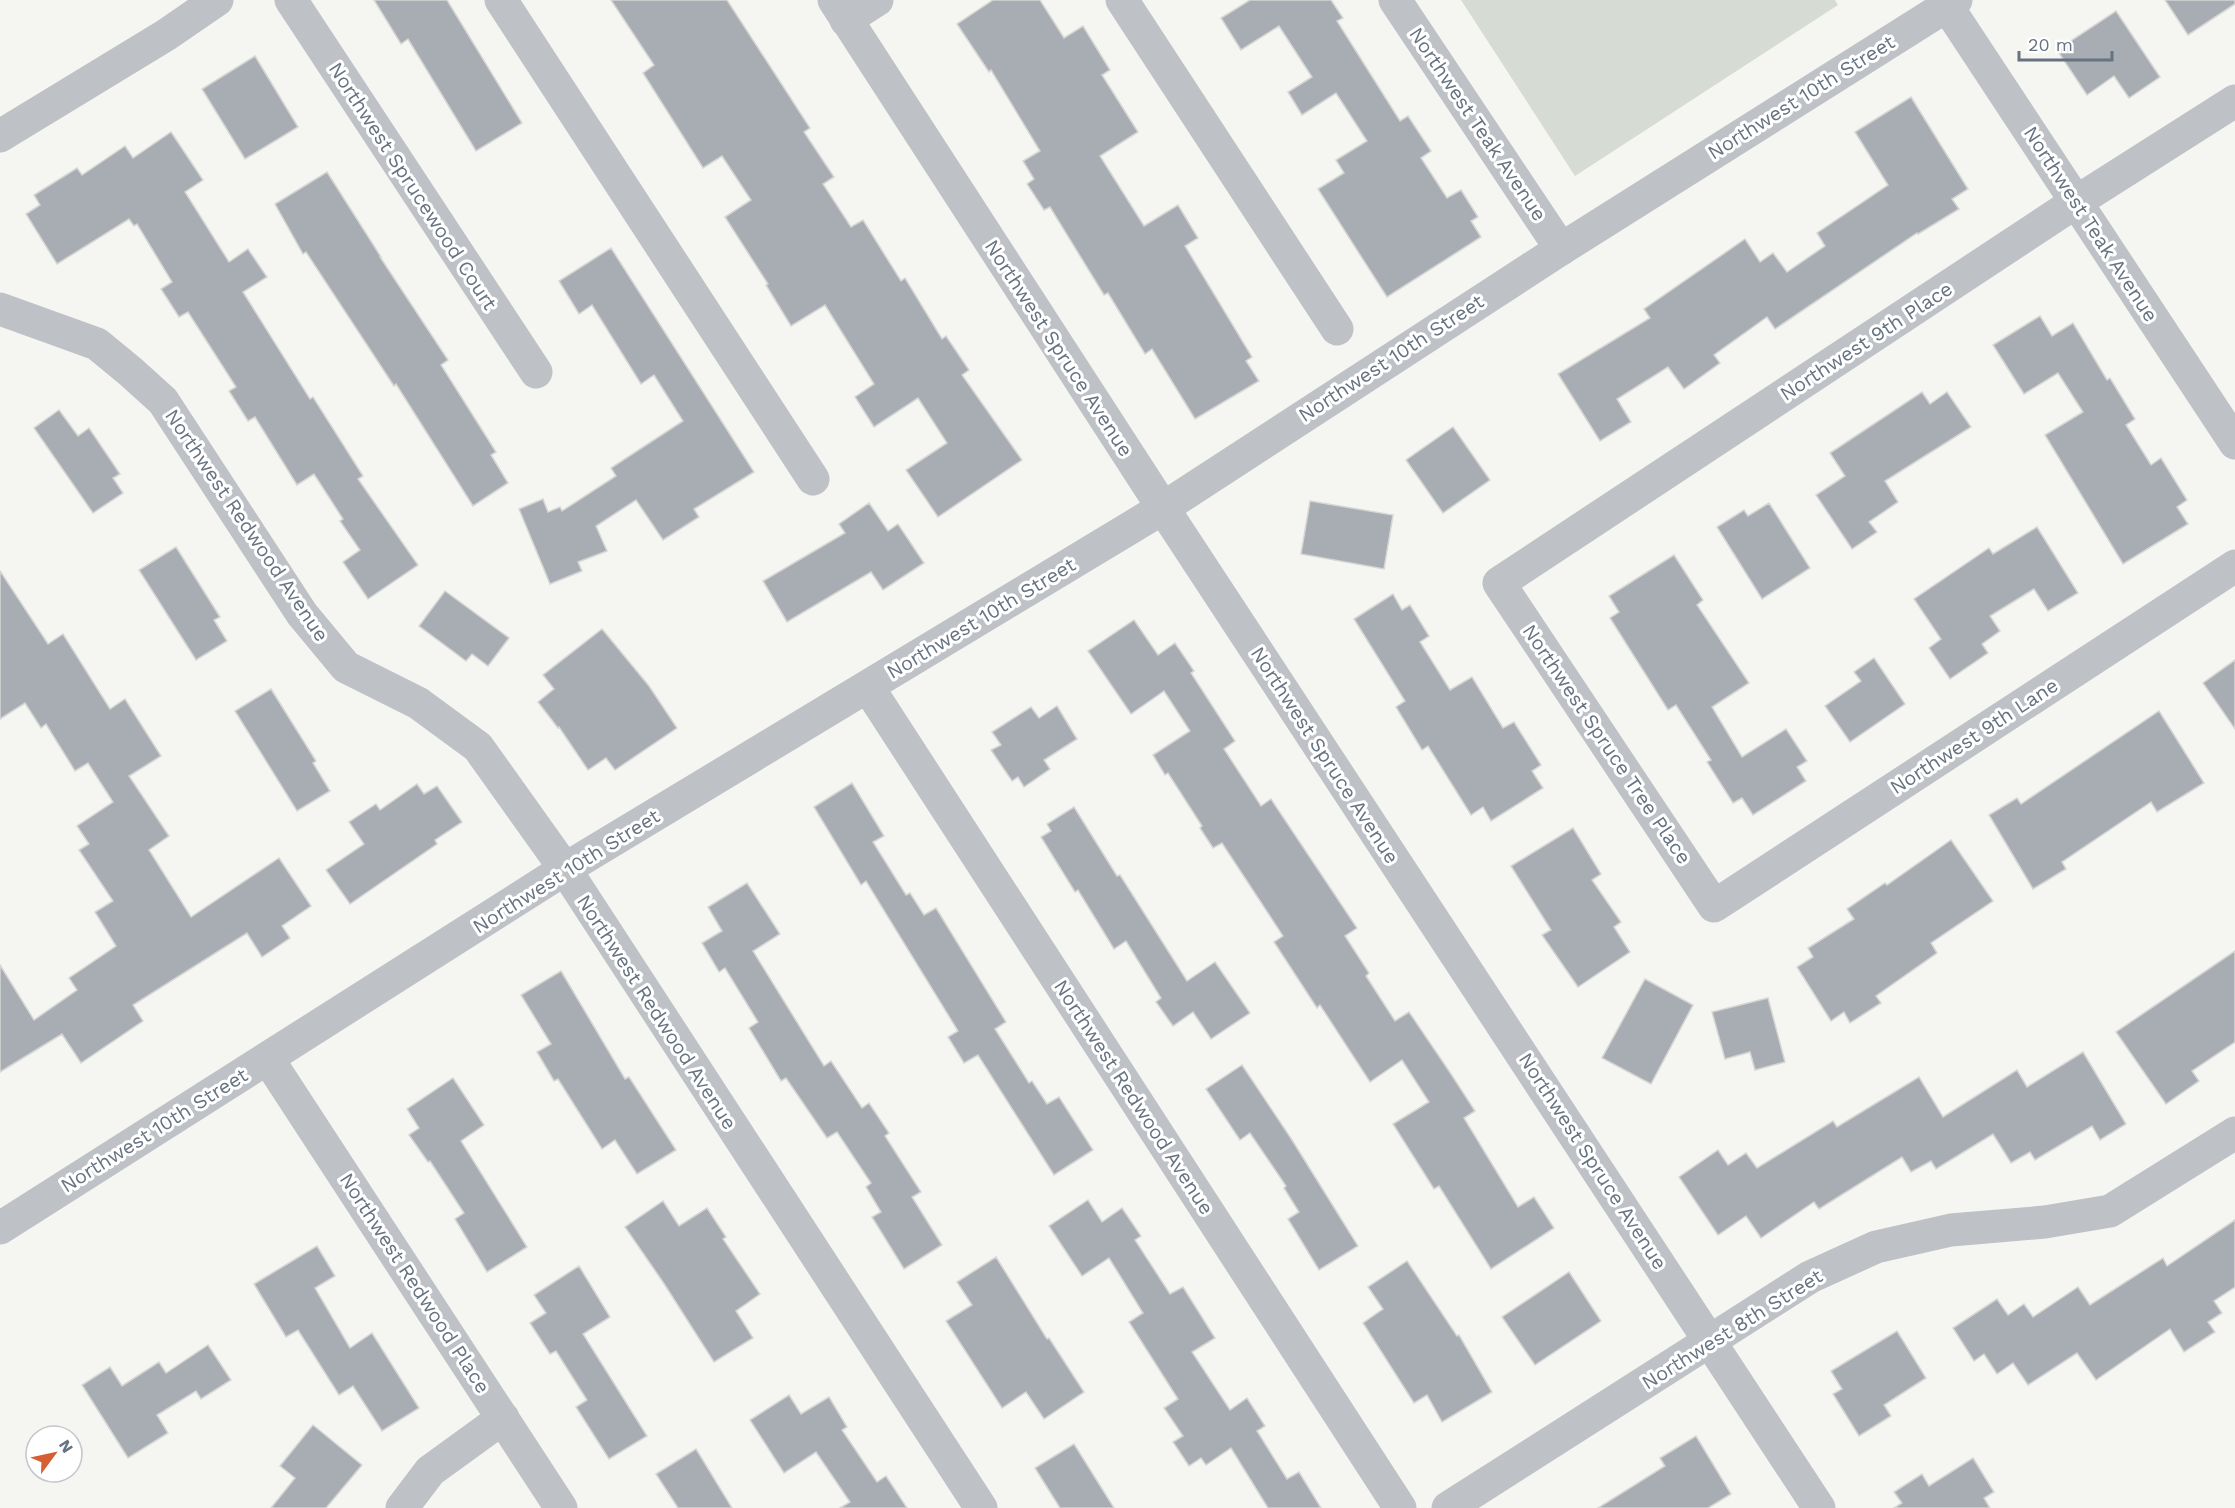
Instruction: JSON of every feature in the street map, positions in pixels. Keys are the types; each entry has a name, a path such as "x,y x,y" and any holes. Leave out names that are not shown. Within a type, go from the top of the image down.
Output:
{"street":[{"path":"0,136 166,35 217,0"},
{"name":"Northwest Sprucewood Court","path":"291,0 536,372"},
{"path":"501,0 813,479"},
{"path":"840,10 877,0"},
{"path":"1122,0 1337,329"},
{"name":"Northwest Teak Avenue","path":"1395,0 1561,249"},
{"name":"Northwest Teak Avenue","path":"1949,2 2076,202 2235,443"},
{"name":"Northwest 10th Street","path":"0,1228 565,870 1163,508 1561,249 1949,2"},
{"name":"Northwest Spruce Avenue","path":"840,10 1163,508 1819,1508"},
{"name":"Northwest 9th Place","path":"1499,583 2076,202 2235,101"},
{"name":"Northwest Redwood Avenue","path":"0,309 97,344 163,401 302,614 346,667 418,704 478,747 565,870 981,1508"},
{"name":"Northwest 9th Lane","path":"1714,906 2235,566"},
{"name":"Northwest Spruce Tree Place","path":"1499,583 1714,906"},
{"name":"Northwest Redwood Avenue","path":"868,687 1400,1508"},
{"name":"Northwest Redwood Place","path":"268,1059 561,1508"},
{"name":"Northwest 8th Street","path":"1448,1508 1810,1277 1876,1247 1951,1230 2045,1222 2110,1211 2235,1133"},
{"path":"402,1508 430,1471 503,1418"}],"shaded area":[{"path":"1461,0 1835,0 1838,5 1575,176"}],"building":[{"path":"374,0 447,0 522,123 476,151 408,39 401,44"},
{"path":"611,0 727,0 810,128 804,132 834,177 823,184 851,227 863,220 901,281 905,278 942,339 946,336 969,370 962,375 1022,460 938,517 906,470 947,443 918,398 874,427 855,397 874,384 825,305 791,326 766,285 768,284 725,217 751,200 722,156 703,168 643,73 654,65"},
{"path":"993,0 1040,0 1064,38 1083,26 1110,70 1102,75 1138,132 1100,156 1144,226 1178,205 1198,238 1185,246 1252,357 1246,361 1259,381 1195,419 1152,349 1145,354 1108,293 1104,295 1050,207 1044,210 1027,184 1034,179 1023,161 1040,151 991,70 989,72 957,24"},
{"path":"1250,0 1331,0 1343,18 1337,21 1400,121 1408,116 1431,151 1421,158 1447,198 1461,190 1478,217 1471,221 1481,237 1387,297 1318,189 1344,173 1336,160 1367,141 1336,93 1302,115 1288,92 1312,77 1279,26 1241,50 1221,18"},
{"path":"2165,0 2235,0 2235,4 2188,35"},
{"path":"2116,11 2160,77 2129,98 2114,76 2087,95 2057,50"},
{"path":"255,56 298,127 245,159 202,89"},
{"path":"1911,97 1968,189 1952,199 1959,209 1917,233 1775,329 1767,317 1714,355 1720,363 1684,389 1668,367 1617,399 1631,422 1600,441 1558,374 1650,318 1644,309 1745,239 1760,262 1773,253 1787,272 1825,246 1817,233 1888,185 1855,132"},
{"path":"171,132 203,180 185,192 229,262 248,249 267,277 243,292 310,399 313,397 363,476 358,479 418,565 368,599 343,562 360,550 340,521 343,519 314,474 297,485 255,417 248,421 229,391 236,387 188,312 179,317 161,289 172,282 137,224 134,226 129,219 57,264 26,214 40,205 34,195 77,168 82,175 125,146 133,158"},
{"path":"327,172 448,360 441,365 496,452 491,455 508,483 473,506 396,384 394,386 306,252 303,254 275,204"},
{"path":"611,248 754,472 694,509 699,517 663,540 636,500 596,526 607,551 578,562 582,571 550,584 519,509 543,499 548,512 560,507 562,511 616,476 611,468 683,421 654,375 641,384 592,305 579,314 559,281"},
{"path":"2040,316 2052,336 2073,323 2107,380 2110,378 2135,419 2126,425 2151,465 2161,458 2187,500 2177,507 2188,524 2123,564 2045,435 2083,412 2058,373 2024,394 1993,345"},
{"path":"1922,392 1930,404 1947,392 1971,427 1885,481 1898,502 1869,522 1877,532 1852,549 1816,495 1845,476 1830,453"},
{"path":"59,410 78,436 89,428 120,474 113,478 123,493 93,513 34,428"},
{"path":"1453,427 1490,480 1443,513 1406,460"},
{"path":"1310,501 1393,515 1384,569 1301,554"},
{"path":"869,503 888,531 898,524 924,563 883,590 871,572 787,622 763,581 845,533 839,524"},
{"path":"1769,503 1810,568 1762,599 1717,527 1744,510 1748,516"},
{"path":"2037,527 2078,593 2048,611 2034,589 1990,616 2000,631 1982,644 1988,653 1950,679 1929,648 1941,639 1914,599 1989,548 1993,554"},
{"path":"176,547 220,617 214,620 227,641 196,660 139,570"},
{"path":"1674,555 1703,600 1697,605 1749,683 1712,707 1742,757 1786,729 1807,761 1797,767 1806,781 1753,815 1742,798 1733,803 1707,762 1711,760 1676,705 1668,710 1610,618 1619,612 1609,596"},
{"path":"0,571 48,644 63,634 110,709 125,699 161,756 129,776 169,836 149,850 191,917 279,858 311,906 282,926 290,938 262,957 247,933 133,1005 143,1021 81,1063 62,1034 0,1072 0,965 34,1020 77,990 69,978 116,946 95,912 113,901 79,850 89,844 77,826 113,802 88,763 75,771 46,724 41,728 25,703 0,719"},
{"path":"445,591 509,638 488,666 472,654 466,661 419,626"},
{"path":"1393,594 1402,610 1410,605 1429,636 1420,642 1450,690 1472,677 1503,728 1514,722 1541,765 1532,771 1543,788 1491,821 1483,807 1471,815 1428,746 1422,750 1396,707 1405,701 1354,619"},
{"path":"1134,620 1158,655 1175,643 1194,671 1191,673 1235,741 1224,749 1261,806 1271,799 1357,928 1345,936 1369,973 1366,976 1395,1021 1409,1012 1475,1111 1464,1118 1518,1207 1534,1197 1554,1228 1491,1269 1439,1186 1434,1189 1393,1124 1429,1102 1402,1060 1370,1082 1320,1005 1317,1008 1274,942 1283,936 1222,843 1213,848 1200,828 1202,826 1168,773 1165,775 1153,755 1190,731 1164,691 1131,714 1088,651"},
{"path":"602,629 649,686 677,728 615,770 606,758 588,770 559,727 538,702 554,689 543,675"},
{"path":"1874,658 1905,704 1850,742 1825,706 1861,681 1854,672"},
{"path":"2235,660 2235,729 2203,683"},
{"path":"271,689 316,761 313,763 330,791 297,811 235,711"},
{"path":"1057,706 1077,739 1044,760 1050,769 1024,787 1018,777 1012,781 991,750 1001,745 992,732 1031,707 1039,718"},
{"path":"2159,711 2204,783 2157,812 2151,802 2062,862 2066,869 2033,889 1989,815 2017,798 2021,804"},
{"path":"852,783 884,836 873,842 906,895 910,893 924,915 936,908 1006,1022 995,1029 1029,1083 1032,1081 1047,1104 1059,1097 1093,1150 1054,1175 978,1055 964,1063 948,1037 958,1031 866,881 861,885 814,807"},
{"path":"417,784 424,794 437,786 462,822 435,840 437,844 350,904 326,870 364,844 349,822 376,804 380,810"},
{"path":"1074,807 1187,981 1215,962 1250,1013 1211,1039 1193,1012 1173,1026 1156,1002 1161,998 1126,941 1114,949 1078,890 1075,892 1041,837 1051,831 1047,824"},
{"path":"1573,828 1601,874 1592,880 1621,922 1614,927 1630,952 1578,987 1542,935 1551,930 1511,866"},
{"path":"1951,840 1993,901 1931,943 1937,953 1876,996 1881,1003 1850,1023 1844,1012 1831,1021 1797,967 1813,957 1808,948 1854,919 1847,909 1885,883 1887,885"},
{"path":"747,883 780,934 753,951 824,1066 831,1061 862,1108 869,1103 889,1133 885,1136 921,1192 912,1197 942,1245 904,1269 872,1217 881,1212 866,1187 871,1183 837,1132 827,1138 786,1078 781,1081 749,1028 758,1022 725,968 719,972 702,943 722,931 708,907"},
{"path":"2235,951 2235,1042 2192,1071 2199,1081 2166,1104 2116,1032"},
{"path":"561,971 625,1079 629,1077 676,1150 637,1174 615,1140 602,1149 558,1079 554,1081 537,1052 551,1044 521,995"},
{"path":"1645,979 1693,1005 1651,1084 1602,1058"},
{"path":"1768,998 1785,1062 1755,1070 1750,1052 1725,1059 1712,1012"},
{"path":"2083,1052 2126,1124 2100,1140 2092,1126 2035,1160 2030,1152 2011,1163 1993,1134 1936,1169 1931,1161 1911,1172 1902,1157 1819,1209 1814,1202 1761,1238 1746,1216 1718,1235 1679,1177 1718,1150 1728,1165 1746,1153 1757,1168 1833,1121 1837,1127 1919,1077 1943,1117 2017,1070 2027,1087"},
{"path":"1242,1065 1358,1246 1319,1270 1288,1219 1299,1212 1284,1188 1286,1186 1250,1133 1240,1140 1206,1089"},
{"path":"453,1078 484,1125 461,1141 527,1247 487,1272 455,1219 464,1213 430,1161 428,1162 409,1135 419,1128 407,1109"},
{"path":"1088,1200 1102,1222 1122,1208 1141,1236 1135,1240 1170,1294 1183,1287 1215,1338 1192,1352 1230,1410 1247,1398 1265,1426 1257,1431 1287,1479 1299,1472 1321,1508 1268,1508 1231,1448 1206,1465 1201,1458 1189,1466 1173,1442 1183,1436 1164,1408 1178,1399 1129,1322 1143,1313 1109,1258 1082,1276 1049,1226"},
{"path":"663,1201 679,1226 707,1208 726,1237 723,1239 760,1294 736,1311 753,1338 714,1362 625,1227"},
{"path":"2235,1220 2235,1287 2214,1301 2222,1313 2208,1322 2215,1332 2184,1352 2170,1329 2096,1380 2077,1353 2028,1385 2013,1363 1997,1374 1984,1354 1974,1361 1953,1328 1997,1299 2008,1315 2024,1304 2033,1317 2078,1287 2090,1305 2163,1258 2167,1266"},
{"path":"317,1246 335,1276 315,1288 350,1348 372,1333 419,1408 382,1431 353,1386 339,1395 298,1330 286,1337 254,1284"},
{"path":"996,1257 1047,1339 1049,1338 1084,1392 1044,1419 1026,1392 1002,1408 946,1321 972,1305 957,1282"},
{"path":"1407,1261 1457,1336 1459,1335 1492,1392 1442,1422 1427,1395 1414,1403 1363,1323 1383,1309 1368,1287"},
{"path":"579,1266 610,1317 583,1334 647,1436 609,1459 576,1407 587,1400 556,1351 550,1354 530,1323 546,1313 534,1295"},
{"path":"1569,1272 1601,1321 1535,1365 1502,1317"},
{"path":"1897,1331 1926,1378 1884,1405 1891,1416 1859,1436 1833,1394 1842,1389 1831,1371"},
{"path":"208,1345 231,1380 201,1399 196,1391 157,1415 168,1433 128,1458 82,1385 110,1367 122,1386 159,1362 166,1373"},
{"path":"789,1395 801,1414 829,1397 847,1427 842,1430 877,1482 886,1476 907,1508 840,1508 850,1502 816,1452 784,1473 750,1420"},
{"path":"313,1425 362,1465 326,1508 271,1508 295,1478 280,1466"},
{"path":"1696,1436 1731,1494 1708,1508 1598,1508 1665,1466 1660,1458"},
{"path":"1074,1444 1114,1508 1060,1508 1035,1468"},
{"path":"696,1449 732,1508 678,1508 656,1474"},
{"path":"1973,1458 1994,1492 1984,1498 1990,1508 1894,1508 1902,1503 1894,1492 1922,1474 1929,1486"}]}
